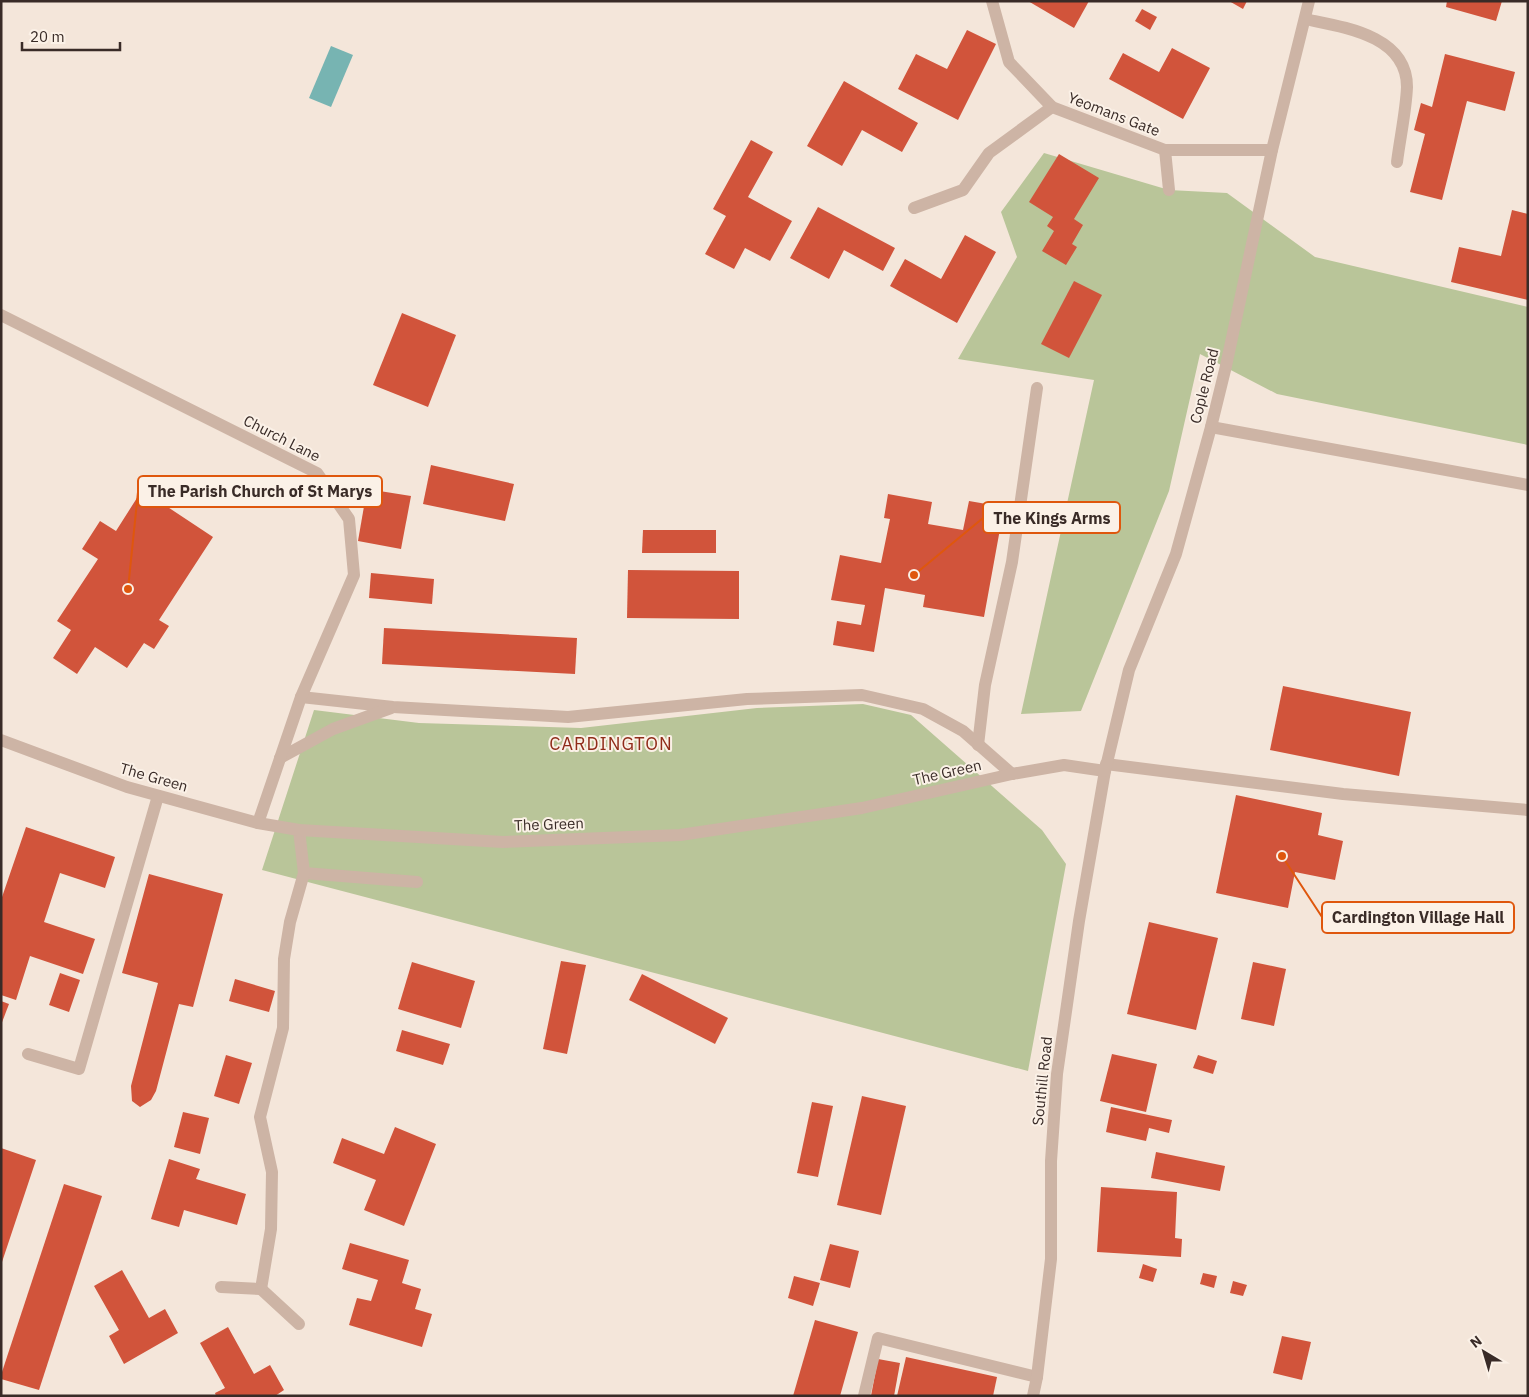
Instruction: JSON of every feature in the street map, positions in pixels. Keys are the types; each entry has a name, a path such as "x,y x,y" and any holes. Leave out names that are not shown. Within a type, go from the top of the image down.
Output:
{"street":[{"name":"Yeomans Gate","path":"992,1 1009,62 1052,107 1165,150 1272,150"},
{"name":"Cople Road","path":"1106,767 1129,670 1176,554 1211,427 1226,366 1272,150 1309,1"},
{"path":"1305,19 1366,34 1384,44 1402,62 1407,85 1397,162"},
{"name":"Yeomans Gate","path":"914,208 963,190 989,153 1052,107"},
{"name":"Yeomans Gate","path":"1165,150 1169,190"},
{"name":"Church Lane","path":"1,315 318,473 349,519 354,575 301,697 258,823"},
{"path":"978,744 985,685 1012,562 1036,388"},
{"path":"1211,427 1528,485"},
{"path":"301,697 393,708 568,717 747,699 862,695 923,709 963,731 1012,774"},
{"path":"280,758 333,729 393,708"},
{"name":"The Green","path":"1,740 127,787 258,823 299,830 503,842 680,835 862,808 1012,774 1064,765 1106,767 1343,794 1528,810"},
{"name":"Southill Road","path":"1033,1396 1051,1259 1051,1161 1057,1074 1079,921 1106,767"},
{"path":"28,1054 79,1069 158,796"},
{"path":"261,1289 271,1229 272,1172 260,1117 283,1028 284,959 290,922 304,873 299,830"},
{"path":"304,873 417,882"},
{"path":"221,1287 261,1289 299,1324"},
{"path":"864,1396 878,1338 1037,1377"}],"green space":[{"path":"1044,153 1169,190 1227,193 1315,257 1528,307 1528,445 1277,394 1200,354 1169,491 1081,711 1021,714 1094,380 958,359 1017,257 1001,212"},
{"path":"863,704 911,715 1042,830 1066,864 1028,1071 262,870 314,710 419,723 581,728 757,708"}],"water":[{"path":"331,46 353,55 331,107 309,98"}],"building":[{"path":"1028,1 1089,1 1074,28"},
{"path":"1229,1 1247,1 1243,9"},
{"path":"1447,1 1502,1 1496,21 1446,7"},
{"path":"1142,9 1157,17 1150,30 1135,21"},
{"path":"967,30 996,44 958,120 898,89 916,54 947,69"},
{"path":"1172,48 1210,68 1183,119 1109,79 1123,53 1159,72"},
{"path":"1445,54 1515,72 1505,111 1467,101 1442,200 1410,192 1425,134 1414,130 1421,103 1432,107"},
{"path":"844,81 918,123 902,152 862,130 842,166 807,146"},
{"path":"751,140 773,152 748,197 792,221 770,261 745,248 734,269 705,254 726,216 713,209"},
{"path":"1059,154 1099,178 1074,219 1083,225 1072,244 1077,247 1066,265 1042,251 1054,231 1047,226 1053,217 1029,202"},
{"path":"818,207 895,248 883,271 844,250 829,279 790,258"},
{"path":"1512,210 1528,214 1528,300 1451,282 1459,247 1501,256"},
{"path":"965,235 996,252 957,323 890,286 905,259 941,279"},
{"path":"1074,281 1102,295 1069,358 1041,344"},
{"path":"402,313 456,335 428,407 373,385"},
{"path":"431,465 514,484 505,521 423,504"},
{"path":"367,489 411,496 401,549 358,541"},
{"path":"142,490 213,537 159,620 169,626 154,649 144,643 127,668 95,647 77,674 53,658 71,630 57,621 98,559 82,549 100,521 116,531"},
{"path":"888,494 932,502 928,524 963,530 969,501 1004,507 984,617 923,607 925,595 885,588 874,652 833,645 837,621 861,625 865,605 831,600 840,555 881,563 890,519 884,518"},
{"path":"643,530 716,530 716,553 642,553"},
{"path":"628,570 739,571 739,619 627,618"},
{"path":"371,573 434,579 432,604 369,598"},
{"path":"384,628 577,638 575,674 382,664"},
{"path":"1283,686 1411,712 1399,776 1270,750"},
{"path":"1236,795 1322,813 1318,835 1343,841 1335,880 1295,872 1288,908 1216,893"},
{"path":"26,827 115,857 105,888 60,873 44,922 95,939 83,974 30,956 16,1000 1,995 1,900"},
{"path":"149,874 223,894 193,1007 179,1004 156,1091 151,1100 140,1107 132,1101 131,1086 158,983 122,973"},
{"path":"1149,922 1218,938 1196,1030 1127,1014"},
{"path":"561,961 586,965 567,1054 543,1049"},
{"path":"412,962 475,981 461,1028 398,1009"},
{"path":"1253,962 1286,969 1274,1026 1241,1019"},
{"path":"60,973 80,980 69,1012 49,1005"},
{"path":"642,974 728,1018 715,1044 629,1000"},
{"path":"235,979 275,991 269,1012 229,1001"},
{"path":"1,1001 9,1004 1,1025"},
{"path":"402,1030 450,1044 443,1065 396,1051"},
{"path":"1112,1054 1157,1064 1146,1112 1100,1101"},
{"path":"226,1055 252,1063 239,1104 214,1096"},
{"path":"1198,1055 1217,1061 1213,1074 1193,1068"},
{"path":"862,1096 906,1106 881,1215 837,1205"},
{"path":"812,1102 833,1106 818,1177 797,1173"},
{"path":"1111,1107 1172,1120 1169,1133 1149,1128 1146,1141 1106,1132"},
{"path":"183,1112 209,1118 200,1154 174,1147"},
{"path":"395,1127 436,1144 404,1226 364,1210 376,1180 333,1163 342,1138 384,1154"},
{"path":"1,1148 36,1160 2,1262 1,1262"},
{"path":"1156,1152 1225,1166 1220,1191 1151,1178"},
{"path":"169,1159 200,1169 196,1179 246,1194 237,1225 184,1210 179,1227 151,1219"},
{"path":"64,1184 102,1196 39,1390 1,1379 1,1375"},
{"path":"1101,1187 1177,1192 1175,1238 1182,1239 1181,1257 1097,1252"},
{"path":"350,1243 409,1260 402,1283 421,1289 415,1309 432,1314 422,1347 349,1325 357,1298 371,1301 378,1280 342,1269"},
{"path":"830,1244 859,1251 850,1288 820,1280"},
{"path":"1143,1264 1157,1269 1153,1282 1139,1278"},
{"path":"122,1270 149,1318 165,1309 178,1333 124,1364 109,1336 119,1330 94,1286"},
{"path":"1203,1273 1217,1276 1214,1288 1200,1284"},
{"path":"794,1276 820,1283 813,1306 788,1298"},
{"path":"1233,1281 1247,1285 1243,1296 1230,1293"},
{"path":"815,1320 858,1332 840,1396 793,1396"},
{"path":"228,1327 254,1374 270,1365 284,1390 275,1396 216,1396 215,1393 225,1388 200,1343"},
{"path":"1282,1336 1311,1342 1302,1380 1273,1373"},
{"path":"906,1357 997,1377 993,1396 897,1396"},
{"path":"878,1359 900,1363 894,1396 871,1396"}],"place":[{"name":"The Kings Arms","path":"914,575"},
{"name":"The Parish Church of St Marys","path":"128,589"},
{"name":"Cardington Village Hall","path":"1282,856"}],"district":[{"name":"CARDINGTON","path":"611,743"}]}
